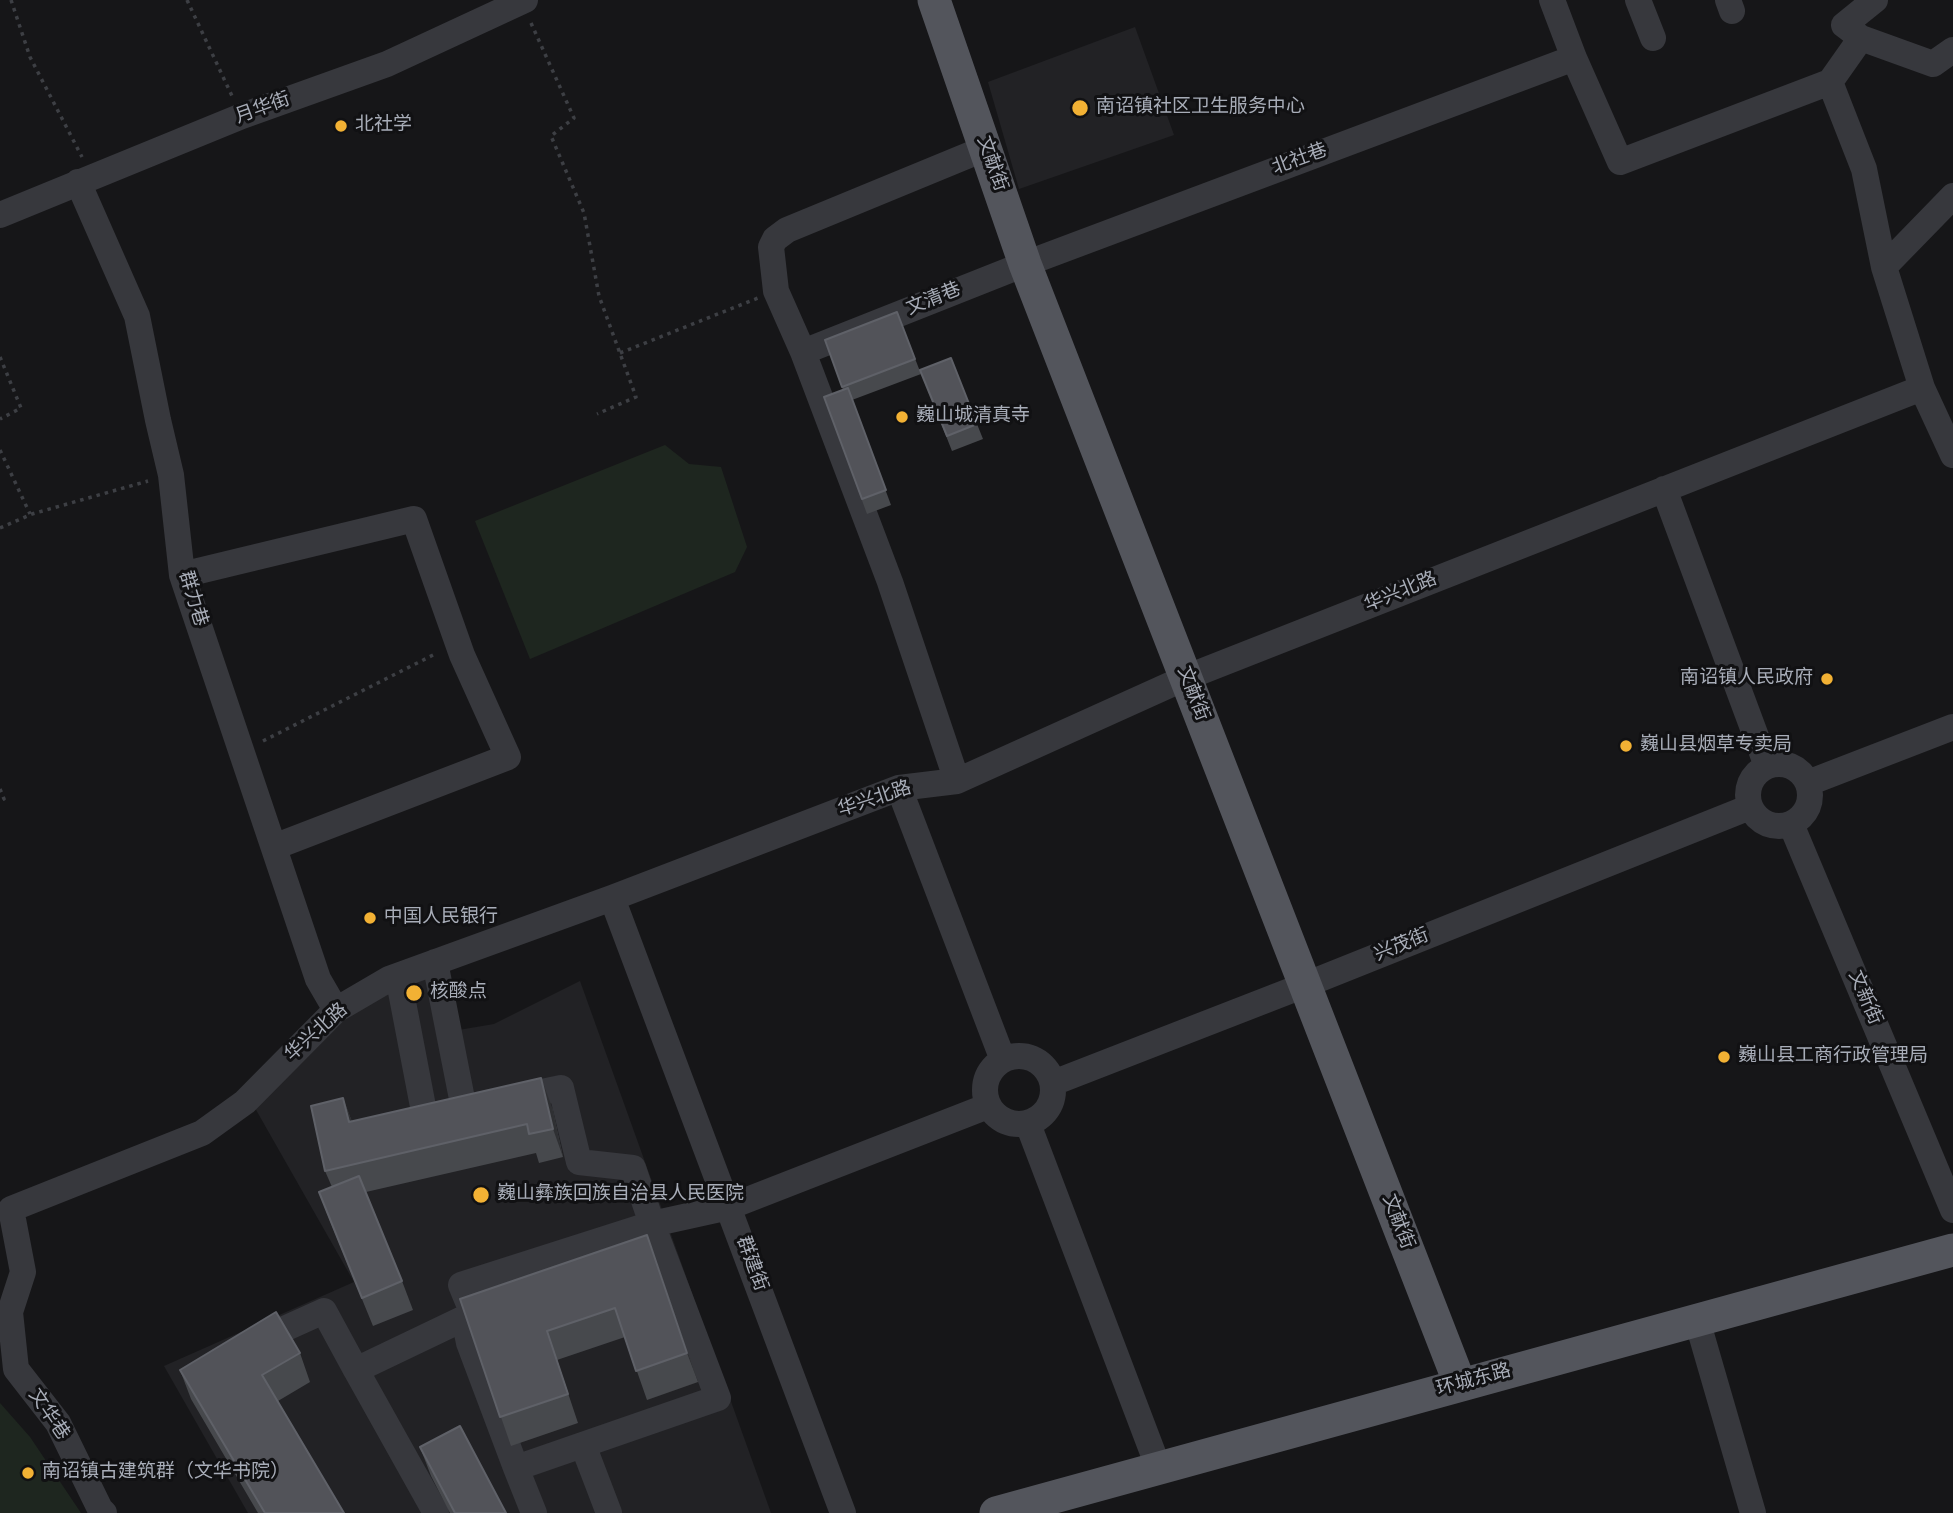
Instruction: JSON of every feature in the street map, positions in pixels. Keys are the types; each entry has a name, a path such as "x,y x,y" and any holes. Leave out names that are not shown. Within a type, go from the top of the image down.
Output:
{"main road":[{"name":"文献街","path":"934,0 1026,264 1460,1384"},
{"name":"环城东路","path":"996,1513 1953,1250"}],"street":[{"path":"1552,0 1574,58 1620,162 1830,82 1861,38"},
{"path":"1638,0 1653,38"},
{"path":"1875,0 1844,25 1861,38 1933,64 1953,50"},
{"name":"月华街","path":"0,215 242,116 387,64 523,1"},
{"name":"北社巷","path":"1026,264 1574,58"},
{"path":"1830,82 1864,169 1884,267 1922,388 1953,455"},
{"path":"957,781 890,582 803,352 776,291 771,247 775,239 787,230 986,148"},
{"name":"群力巷","path":"85,179 137,316 171,475 182,575 318,979 336,1010"},
{"path":"1884,267 1953,196"},
{"name":"文清巷","path":"803,352 1026,264"},
{"name":"华兴北路","path":"5,1314 23,1272 11,1209 202,1133 245,1102 336,1010 389,979 612,898 899,788 957,781 1185,678 1922,388"},
{"path":"1664,489 1767,766"},
{"path":"182,575 414,519 457,642 508,757 274,847"},
{"path":"1808,783 1953,727"},
{"path":"1786,764 1803,774 1808,783 1810,802 1806,812 1791,824 1781,827 1762,822 1755,816 1747,798 1752,779 1758,771 1767,766 1786,764"},
{"path":"899,788 1003,1060"},
{"name":"兴茂街","path":"1053,1083 1750,807"},
{"name":"文新街","path":"1791,824 1953,1210"},
{"name":"群建街","path":"612,898 843,1513"},
{"path":"435,962 464,1109"},
{"path":"398,976 412,1120 561,1088 579,1162 633,1168 718,1398 516,1468"},
{"path":"1013,1056 1033,1059 1042,1065 1053,1083 1051,1104 1037,1120 1028,1124 1018,1125 1001,1119 988,1106 985,1096 988,1075 1003,1060 1013,1056"},
{"path":"473,1314 461,1285 652,1224 729,1207 988,1106"},
{"path":"1028,1124 1159,1469"},
{"path":"237,1350 324,1311 436,1513"},
{"name":"文华巷","path":"5,1314 16,1369 58,1423 104,1513"},
{"path":"356,1370 473,1314"},
{"path":"473,1314 466,1323 469,1343 534,1513"},
{"path":"1697,1320 1753,1513"},
{"path":"583,1445 609,1513"}],"path":[{"path":"11,0 30,57 85,179"},
{"path":"187,0 242,116"},
{"path":"523,1 574,118 551,136 584,213 598,296 636,397 597,414"},
{"path":"620,353 776,291"},
{"path":"0,357 21,408 0,419"},
{"path":"0,450 30,514"},
{"path":"0,528 30,514 171,475"},
{"path":"242,752 457,642"},
{"path":"0,789 4,799 0,800"}],"shaded area":[{"name":"南诏镇社区卫生服务中心","path":"1135,27 1174,135 1019,189 988,82"},
{"path":"665,445 689,464 721,467 747,547 735,572 530,659 475,521"},
{"name":"巍山彝族回族自治县人民医院","path":"438,975 453,1031 494,1024 580,981 771,1513 248,1513 164,1366 354,1282 255,1108 332,1024 393,985"},
{"name":"南诏镇古建筑群（文华书院）","path":"0,1403 30,1437 81,1513 0,1513"}],"building":[{"path":"897,312 915,359 842,387 825,340"},
{"path":"951,358 977,424 947,436 920,370"},
{"path":"848,388 886,490 862,499 824,397"},
{"path":"541,1078 553,1129 529,1134 527,1124 325,1171 311,1106 343,1098 349,1122"},
{"path":"359,1176 402,1281 362,1298 319,1192"},
{"path":"647,1235 687,1353 636,1371 615,1308 547,1331 568,1394 500,1417 460,1299"},
{"path":"276,1312 300,1353 262,1375 344,1513 265,1513 180,1370"},
{"path":"460,1426 506,1513 455,1513 420,1447"}],"place":[{"name":"南诏镇社区卫生服务中心","path":"1080,108"},
{"name":"北社学","path":"341,126"},
{"name":"巍山城清真寺","path":"902,417"},
{"name":"南诏镇人民政府","path":"1827,679"},
{"name":"巍山县烟草专卖局","path":"1626,746"},
{"name":"中国人民银行","path":"370,918"},
{"name":"核酸点","path":"414,993"},
{"name":"巍山县工商行政管理局","path":"1724,1057"},
{"name":"巍山彝族回族自治县人民医院","path":"481,1195"},
{"name":"南诏镇古建筑群（文华书院）","path":"28,1473"}]}
